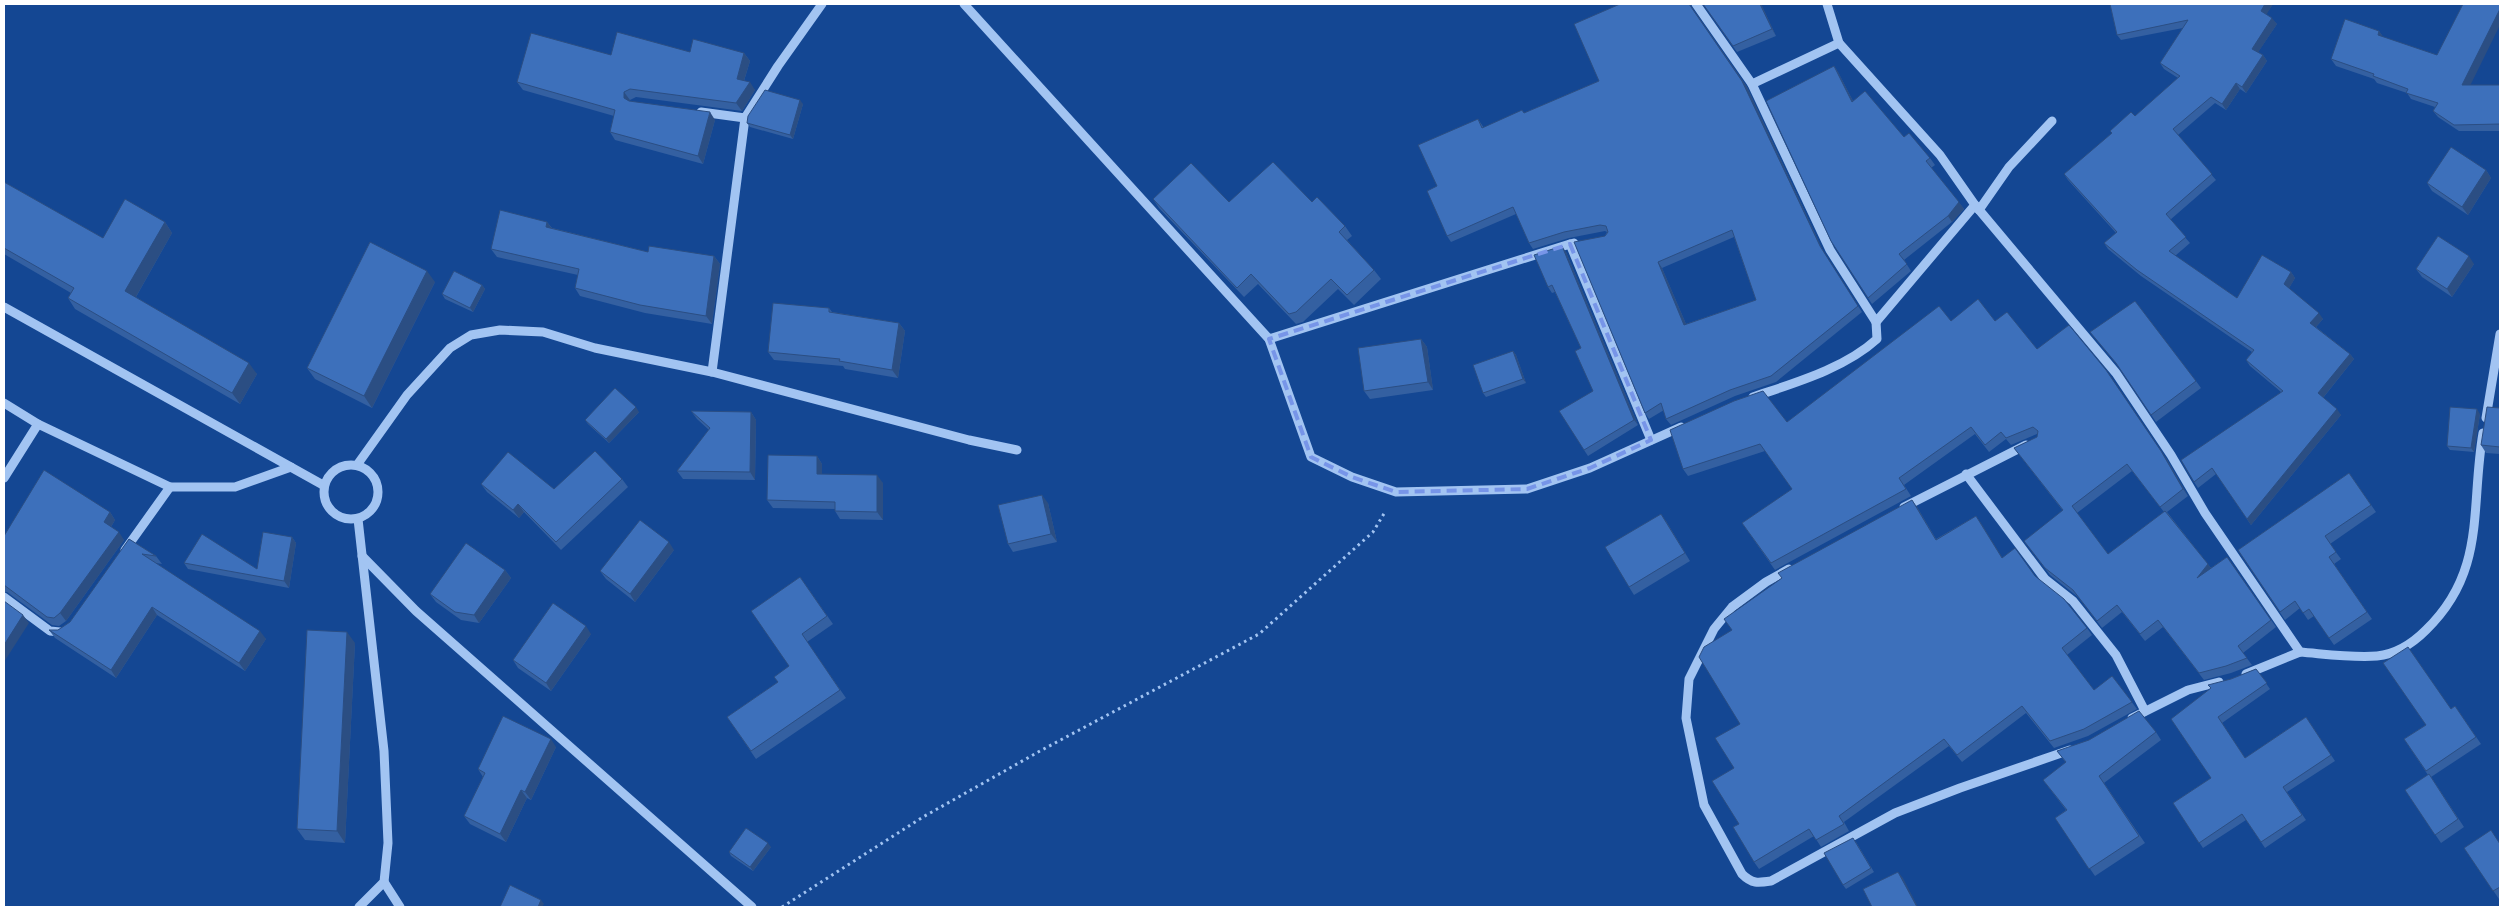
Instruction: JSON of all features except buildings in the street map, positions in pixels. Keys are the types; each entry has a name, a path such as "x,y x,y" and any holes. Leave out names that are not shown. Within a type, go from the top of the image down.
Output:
{"street":[{"path":"712,372 745,118 778,66 822,4"},
{"path":"964,4 1269,339 1311,457 1352,478 1396,492 1527,489 1590,468 1694,421"},
{"path":"1696,4 1752,84 1830,250 1876,322 1877,339 1842,362 1797,382 1745,399"},
{"path":"1827,4 1839,43 1940,155 1977,208 2116,373 2171,455 2205,513 2300,652"},
{"path":"1752,84 1839,43"},
{"path":"689,110 745,118"},
{"path":"1876,322 2052,121"},
{"path":"1269,339 1570,244 1588,240"},
{"path":"1570,244 1651,440"},
{"path":"4,308 323,485"},
{"path":"357,465 407,395 450,348 471,335 500,330 543,332 595,348 712,372 969,440 1017,450"},
{"path":"2122,724 2188,690 2233,679 2300,652 2378,656 2409,646 2435,621 2464,577 2474,539 2479,459 2500,334"},
{"path":"4,403 38,424 170,487 235,487 291,467"},
{"path":"4,478 38,424"},
{"path":"1896,511 1966,474 2038,440"},
{"path":"347,464 357,465 368,470 378,489 378,499 373,509 365,517 350,520 336,516 322,496 323,485 328,475 336,468 347,464"},
{"path":"1966,474 2045,579 2073,602 2116,655 2145,711"},
{"path":"120,557 170,487"},
{"path":"358,519 384,751 388,843 384,882 400,907"},
{"path":"362,556 416,611 752,907"},
{"path":"1800,563 1766,582 1732,607 1714,629 1689,679 1686,718 1704,805 1742,874 1748,880 1756,884 1771,880 1895,813 2083,745"},
{"path":"4,598 50,631 61,632 70,626"},
{"path":"359,907 384,882"}],"path":[{"path":"782,907 923,817 1040,750 1259,634 1374,532 1396,492"}],"highlighted area":[{"path":"1570,244 1651,440 1590,468 1527,489 1396,492 1352,477 1311,457 1269,339"}]}
